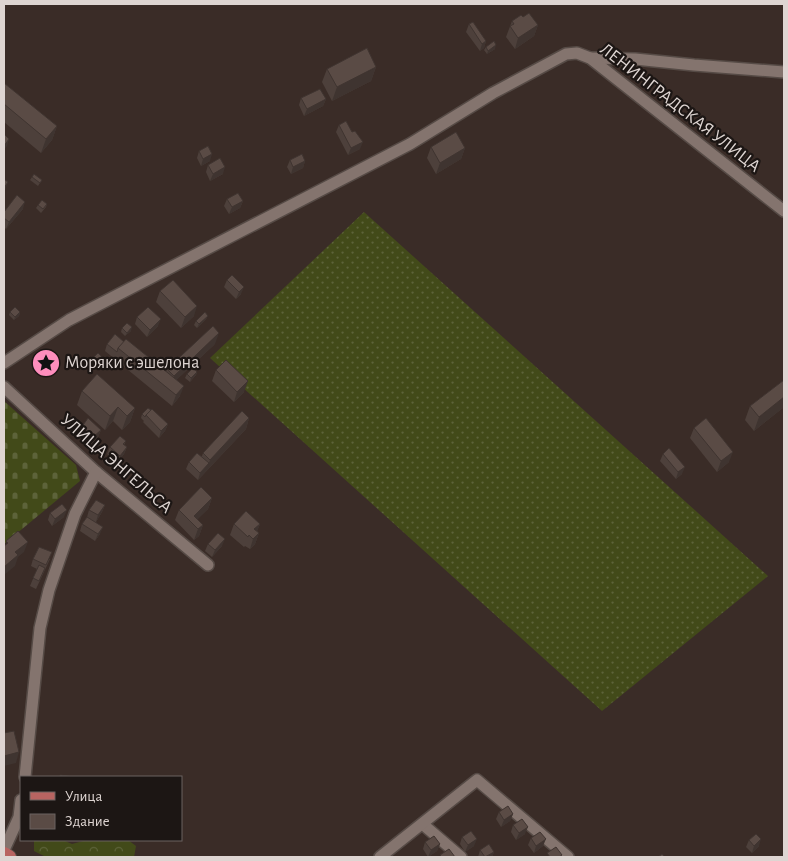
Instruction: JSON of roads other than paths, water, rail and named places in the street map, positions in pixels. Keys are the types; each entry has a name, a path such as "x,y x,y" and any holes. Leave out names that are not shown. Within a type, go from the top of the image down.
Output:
{"main road":[{"path":"4,854 9,857"}],"street":[{"name":"ЛЕНИНГРАДСКАЯ УЛИЦА","path":"4,363 69,320 410,144 493,93 566,54 577,53 590,58 784,210"},
{"path":"590,58 636,59 784,72"},
{"name":"УЛИЦА ЭНГЕЛЬСА","path":"4,387 96,472 208,565"},
{"path":"25,776 40,628 56,568 75,514 96,472"},
{"path":"380,857 477,780 568,857"},
{"path":"4,850 19,817 20,808"},
{"path":"426,827 460,857"}],"place":[{"name":"Моряки с эшелона","path":"46,363"}]}
